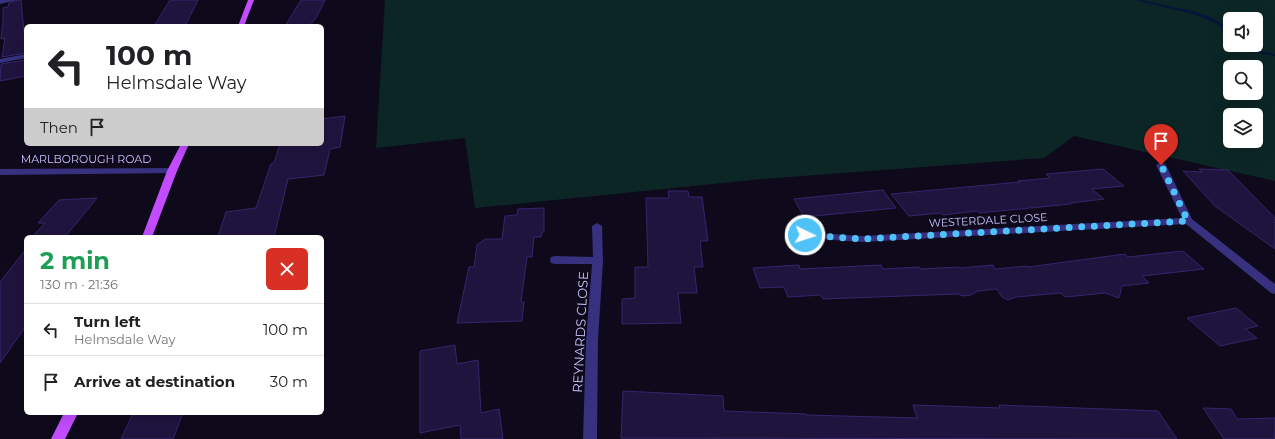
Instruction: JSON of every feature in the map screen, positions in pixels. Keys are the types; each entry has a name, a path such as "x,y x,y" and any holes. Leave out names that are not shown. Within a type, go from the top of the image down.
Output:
{"main road":[{"path":"242,24 251,0"},
{"path":"147,235 172,170 184,146"},
{"path":"58,439 70,415"}],"street":[{"path":"0,2 14,0"},
{"path":"0,61 24,56"},
{"path":"1161,165 1188,221 1275,290"},
{"name":"MARLBOROUGH ROAD","path":"0,172 172,170"},
{"name":"WESTERDALE CLOSE","path":"790,234 862,239 1188,221"},
{"name":"REYNARDS CLOSE","path":"590,439 592,340 598,261 597,226"},
{"path":"555,260 598,261"}],"green space":[{"path":"385,0 1275,0 1275,181 1074,136 1044,158 762,179 475,208 465,138 376,148"}],"building":[{"path":"21,0 24,53 2,57 5,38 1,39 3,8 8,7 9,3"},
{"path":"170,0 198,0 186,24 155,24"},
{"path":"301,0 325,0 316,18 311,24 286,24"},
{"path":"24,60 24,76 0,81 1,64"},
{"path":"345,116 340,147 330,149 324,175 288,179 274,235 219,235 226,212 256,208 271,164 274,163 279,146 324,146 324,119"},
{"path":"1103,169 1124,186 1092,189 1104,199 1070,203 1071,204 979,213 977,211 943,215 941,213 909,216 891,194 1020,182 1018,181 1050,178 1046,174"},
{"path":"1199,169 1228,170 1275,218 1275,249 1215,206 1183,171 1202,172"},
{"path":"883,190 896,208 804,217 794,199"},
{"path":"668,191 688,191 689,197 702,197 708,241 700,241 703,267 694,267 697,293 678,293 681,323 622,324 622,299 635,298 635,267 648,267 646,198 669,198"},
{"path":"97,198 67,235 34,235 45,223 38,223 59,200"},
{"path":"544,208 544,232 542,232 541,237 534,237 532,257 527,257 521,302 524,302 522,321 457,323 469,267 474,267 477,245 485,239 502,239 505,216 517,215 518,209"},
{"path":"1183,251 1204,269 1142,276 1149,283 1122,286 1119,298 1105,293 1065,297 1061,293 1016,297 1008,300 1002,297 997,289 978,291 971,295 964,296 957,294 823,299 821,295 788,297 784,287 760,288 753,268 799,265 800,269 881,265 883,269 919,267 920,269 993,265 995,269 1028,267 1125,254 1128,257"},
{"path":"24,252 24,329 0,363 0,282"},
{"path":"1236,308 1258,326 1245,329 1257,338 1220,346 1187,318"},
{"path":"455,345 457,364 478,360 481,413 499,409 503,439 461,439 460,425 420,433 420,351"},
{"path":"623,391 723,396 724,411 806,415 917,418 913,405 1000,408 999,405 1158,411 1177,439 621,438"},
{"path":"1203,408 1231,409 1237,419 1275,418 1275,439 1224,439"},
{"path":"132,415 182,415 173,439 121,439"}],"waterway":[{"path":"1136,0 1194,13 1206,17 1223,26"},
{"path":"1259,52 1275,55"}],"route":[{"path":"805,235 862,239 1188,221 1161,165"}]}
